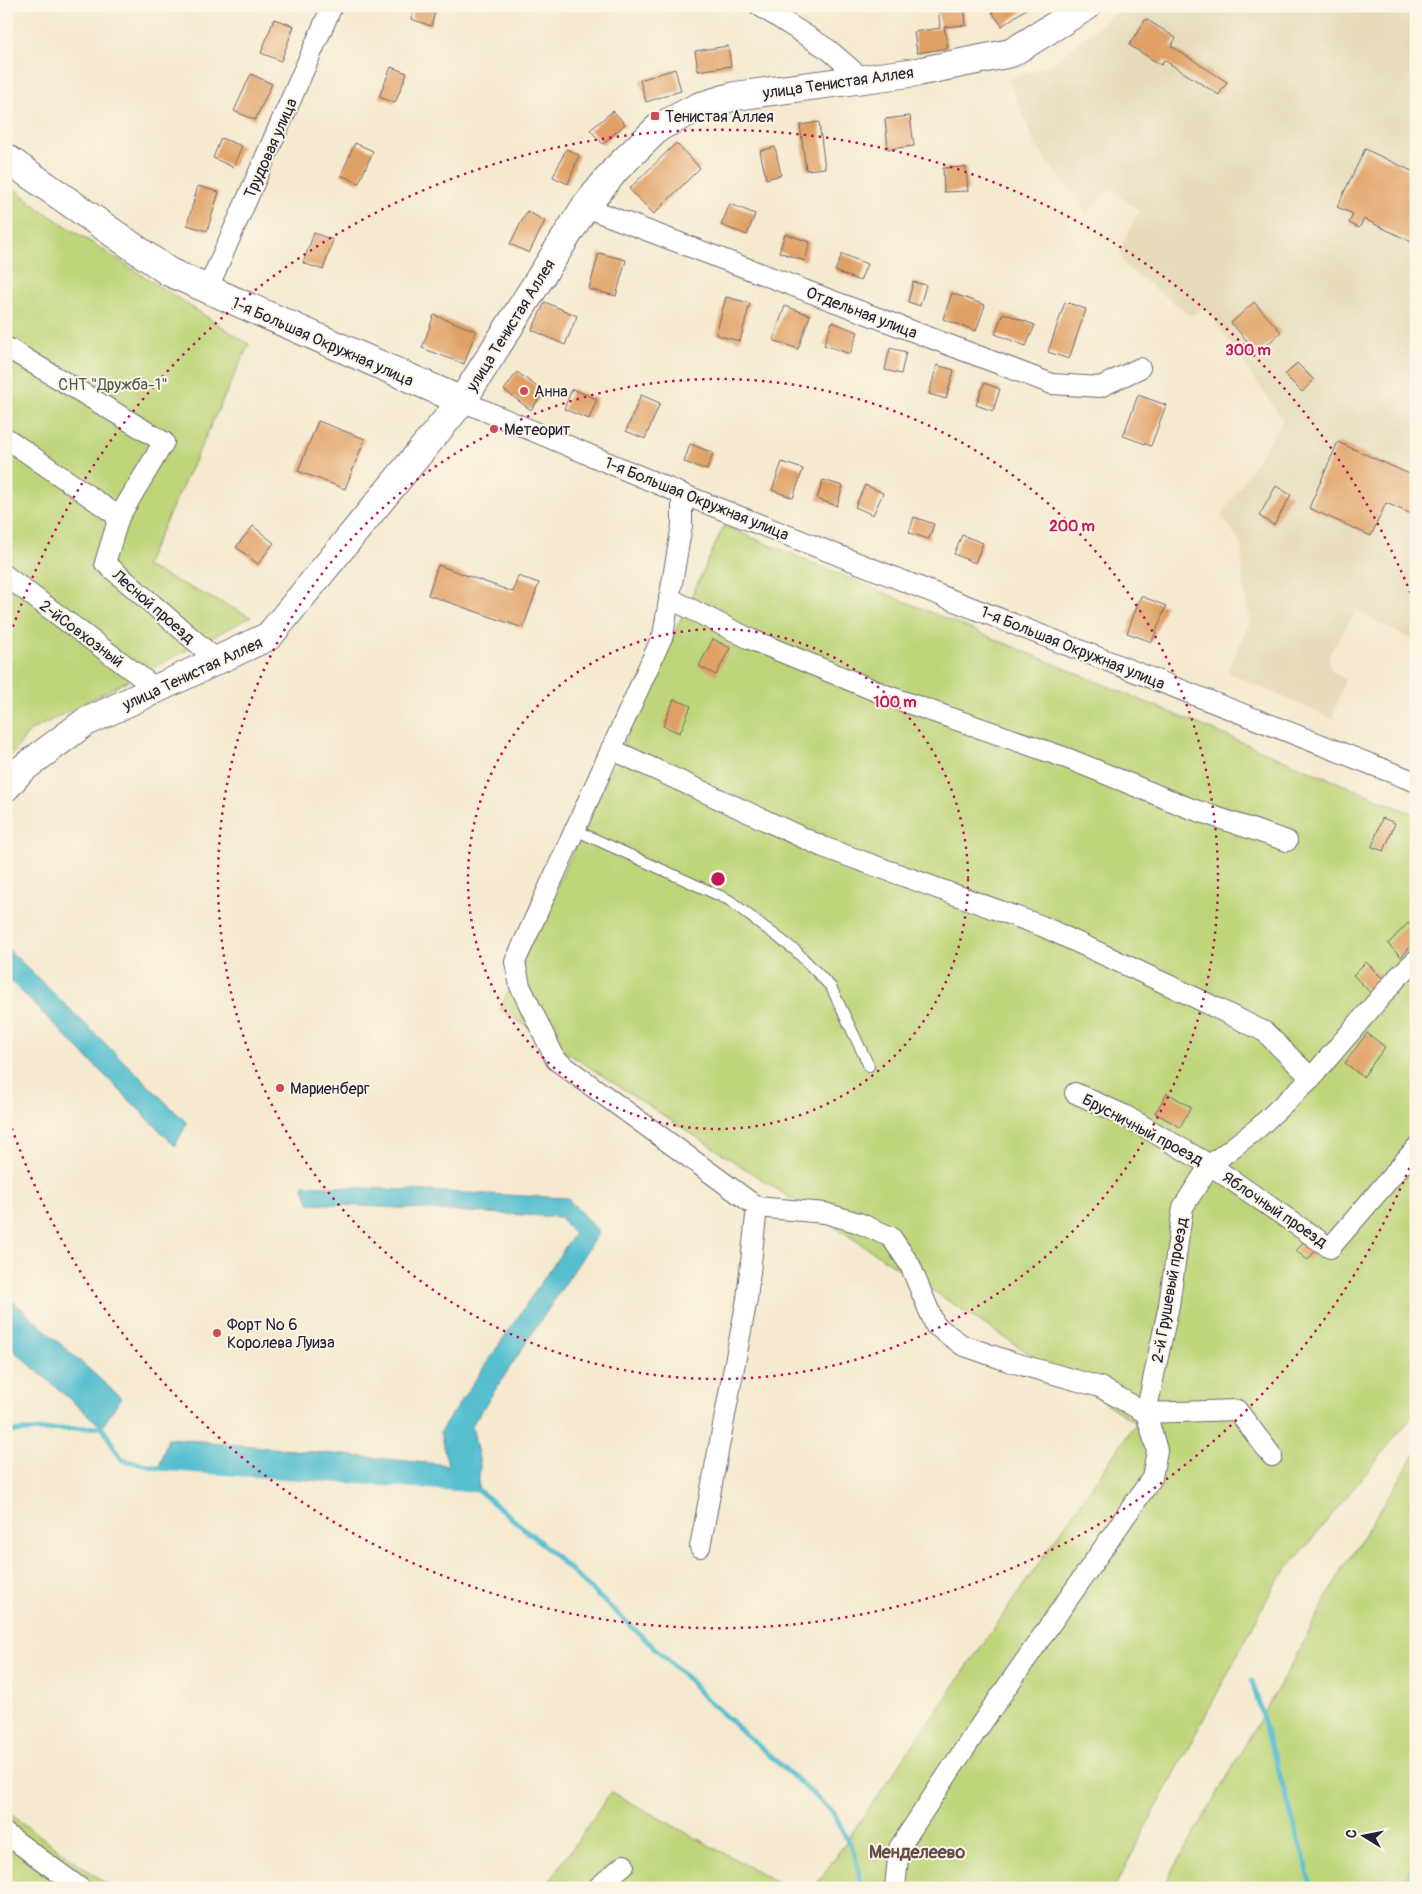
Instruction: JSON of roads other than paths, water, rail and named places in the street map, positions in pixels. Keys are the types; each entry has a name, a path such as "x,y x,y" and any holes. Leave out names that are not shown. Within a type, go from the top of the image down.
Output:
{"main road":[{"name":"улица Тенистая Аллея","path":"6,787 21,770 84,723 269,636 462,401 585,207 616,169 659,128 698,107 735,96 864,80 1011,53 1087,6"},
{"name":"1-я Большая Окружная улица","path":"6,158 169,272 462,401"}],"street":[{"name":"Трудовая улица","path":"207,290 332,6"},
{"path":"760,6 829,50 864,80"},
{"name":"Отдельная улица","path":"585,207 1052,384 1100,387 1140,368"},
{"name":"Лесной проезд","path":"6,347 164,442 119,517 105,564 218,661"},
{"name":"1-я Большая Окружная улица","path":"462,401 682,494 1416,782"},
{"path":"6,438 119,517"},
{"path":"682,494 682,525 663,635 515,962 520,986 556,1060 757,1208 825,1212 859,1223 891,1237 910,1265 935,1325 962,1345 1011,1362 1100,1387 1146,1413 1237,1410 1272,1456"},
{"name":"2-йСовхозный","path":"6,576 157,689"},
{"path":"669,598 750,639 888,696 1069,760 1189,808 1287,841"},
{"path":"611,749 823,847 1042,926 1183,992 1264,1032 1311,1078"},
{"name":"2-й Грушевый проезд","path":"1146,1413 1169,1305 1183,1207 1210,1165 1258,1128 1311,1078 1398,977 1416,960"},
{"name":"Брусничный проезд","path":"1075,1093 1124,1115 1210,1165"},
{"name":"Яблочный проезд","path":"1210,1165 1330,1248 1416,1148"},
{"path":"700,1547 747,1299 757,1208"},
{"path":"895,1888 899,1848 977,1730 1152,1478 1157,1450 1146,1413"},
{"path":"6,1834 80,1888"},
{"path":"597,1888 624,1865"}],"lane":[{"path":"575,830 729,900 796,951 831,987 870,1066"}],"water":[{"path":"6,947 187,1123 175,1146 11,981 6,993"},
{"path":"303,1185 567,1198 599,1232 472,1425 480,1465 478,1490 159,1468 168,1438 448,1465 440,1432 574,1234 560,1217 309,1203"},
{"path":"6,1295 121,1398 102,1427 6,1344"}],"waterway":[{"path":"6,1432 102,1427 122,1460 159,1468 478,1490 540,1542 687,1678 706,1699 833,1812 855,1855 862,1888"},
{"path":"1252,1681 1313,1888"},
{"path":"1407,1888 1410,1871 1416,1867"}],"place":[{"name":"Тенистая Аллея","path":"655,116"},
{"name":"Анна","path":"524,391"},
{"name":"Метеорит","path":"494,429"},
{"name":"Мариенберг","path":"280,1088"},
{"name":"Форт № 6 Королева Луиза","path":"217,1333"}],"district":[{"name":"Менделеево","path":"917,1852"}],"park label":[{"name":"СНТ \"Дружба-1\"","path":"113,384"}]}
